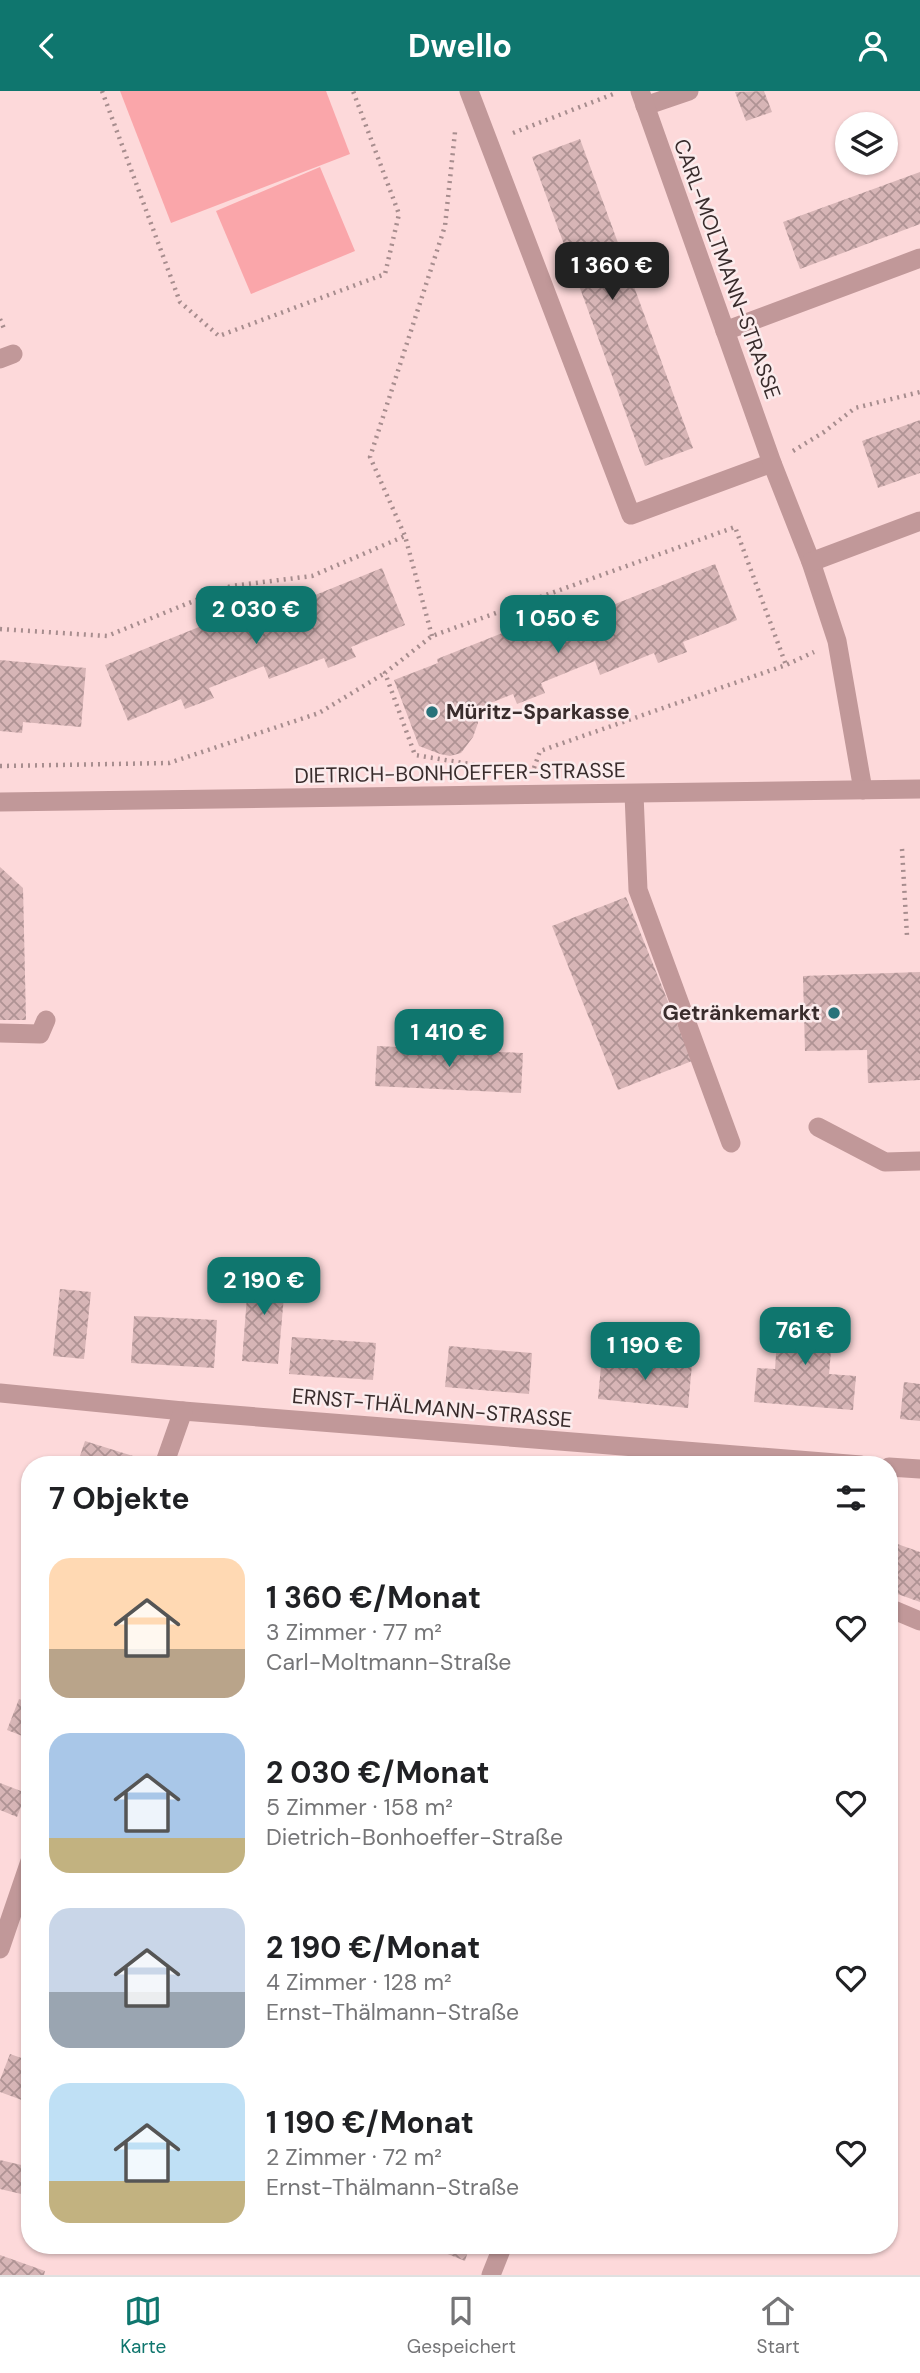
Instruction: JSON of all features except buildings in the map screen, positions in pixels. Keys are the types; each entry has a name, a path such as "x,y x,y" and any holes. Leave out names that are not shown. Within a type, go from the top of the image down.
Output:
{"street":[{"path":"469,91 631,515 772,463"},
{"path":"642,98 689,91"},
{"name":"CARL-MOLTMANN-STRASSE","path":"642,98 772,463 811,562 837,641 863,790"},
{"path":"725,331 920,258"},
{"path":"811,562 920,521"},
{"name":"DIETRICH-BONHOEFFER-STRASSE","path":"0,802 920,789"},
{"path":"634,794 638,890 731,1143"},
{"path":"0,1033 40,1034 47,1020"},
{"path":"818,1127 885,1162 920,1161"},
{"name":"ERNST-THÄLMANN-STRASSE","path":"0,1393 723,1456"},
{"path":"167,1456 183,1411"},
{"path":"898,1468 920,1469"},
{"path":"898,1612 920,1621"},
{"path":"0,1949 21,1887"},
{"path":"491,2275 499,2254"}],"path":[{"path":"102,91 180,302 219,336 385,274 399,214 353,91"},
{"path":"489,142 622,91"},
{"path":"432,636 405,536 370,457 445,226 455,131"},
{"path":"772,463 824,432 855,408 920,392"},
{"path":"0,766 169,762 319,713 385,673 432,636 735,527 786,666"},
{"path":"0,629 107,636 231,586 312,576 405,536"},
{"path":"525,795 540,751 786,666 837,641"},
{"path":"385,673 415,755 492,768"},
{"path":"902,849 907,936"}],"shaded area":[{"path":"120,91 326,91 350,154 171,223"},
{"path":"320,167 355,251 251,294 216,211"}],"place":[{"name":"Müritz-Sparkasse","path":"432,712"},
{"name":"Getränkemarkt","path":"834,1013"}]}
